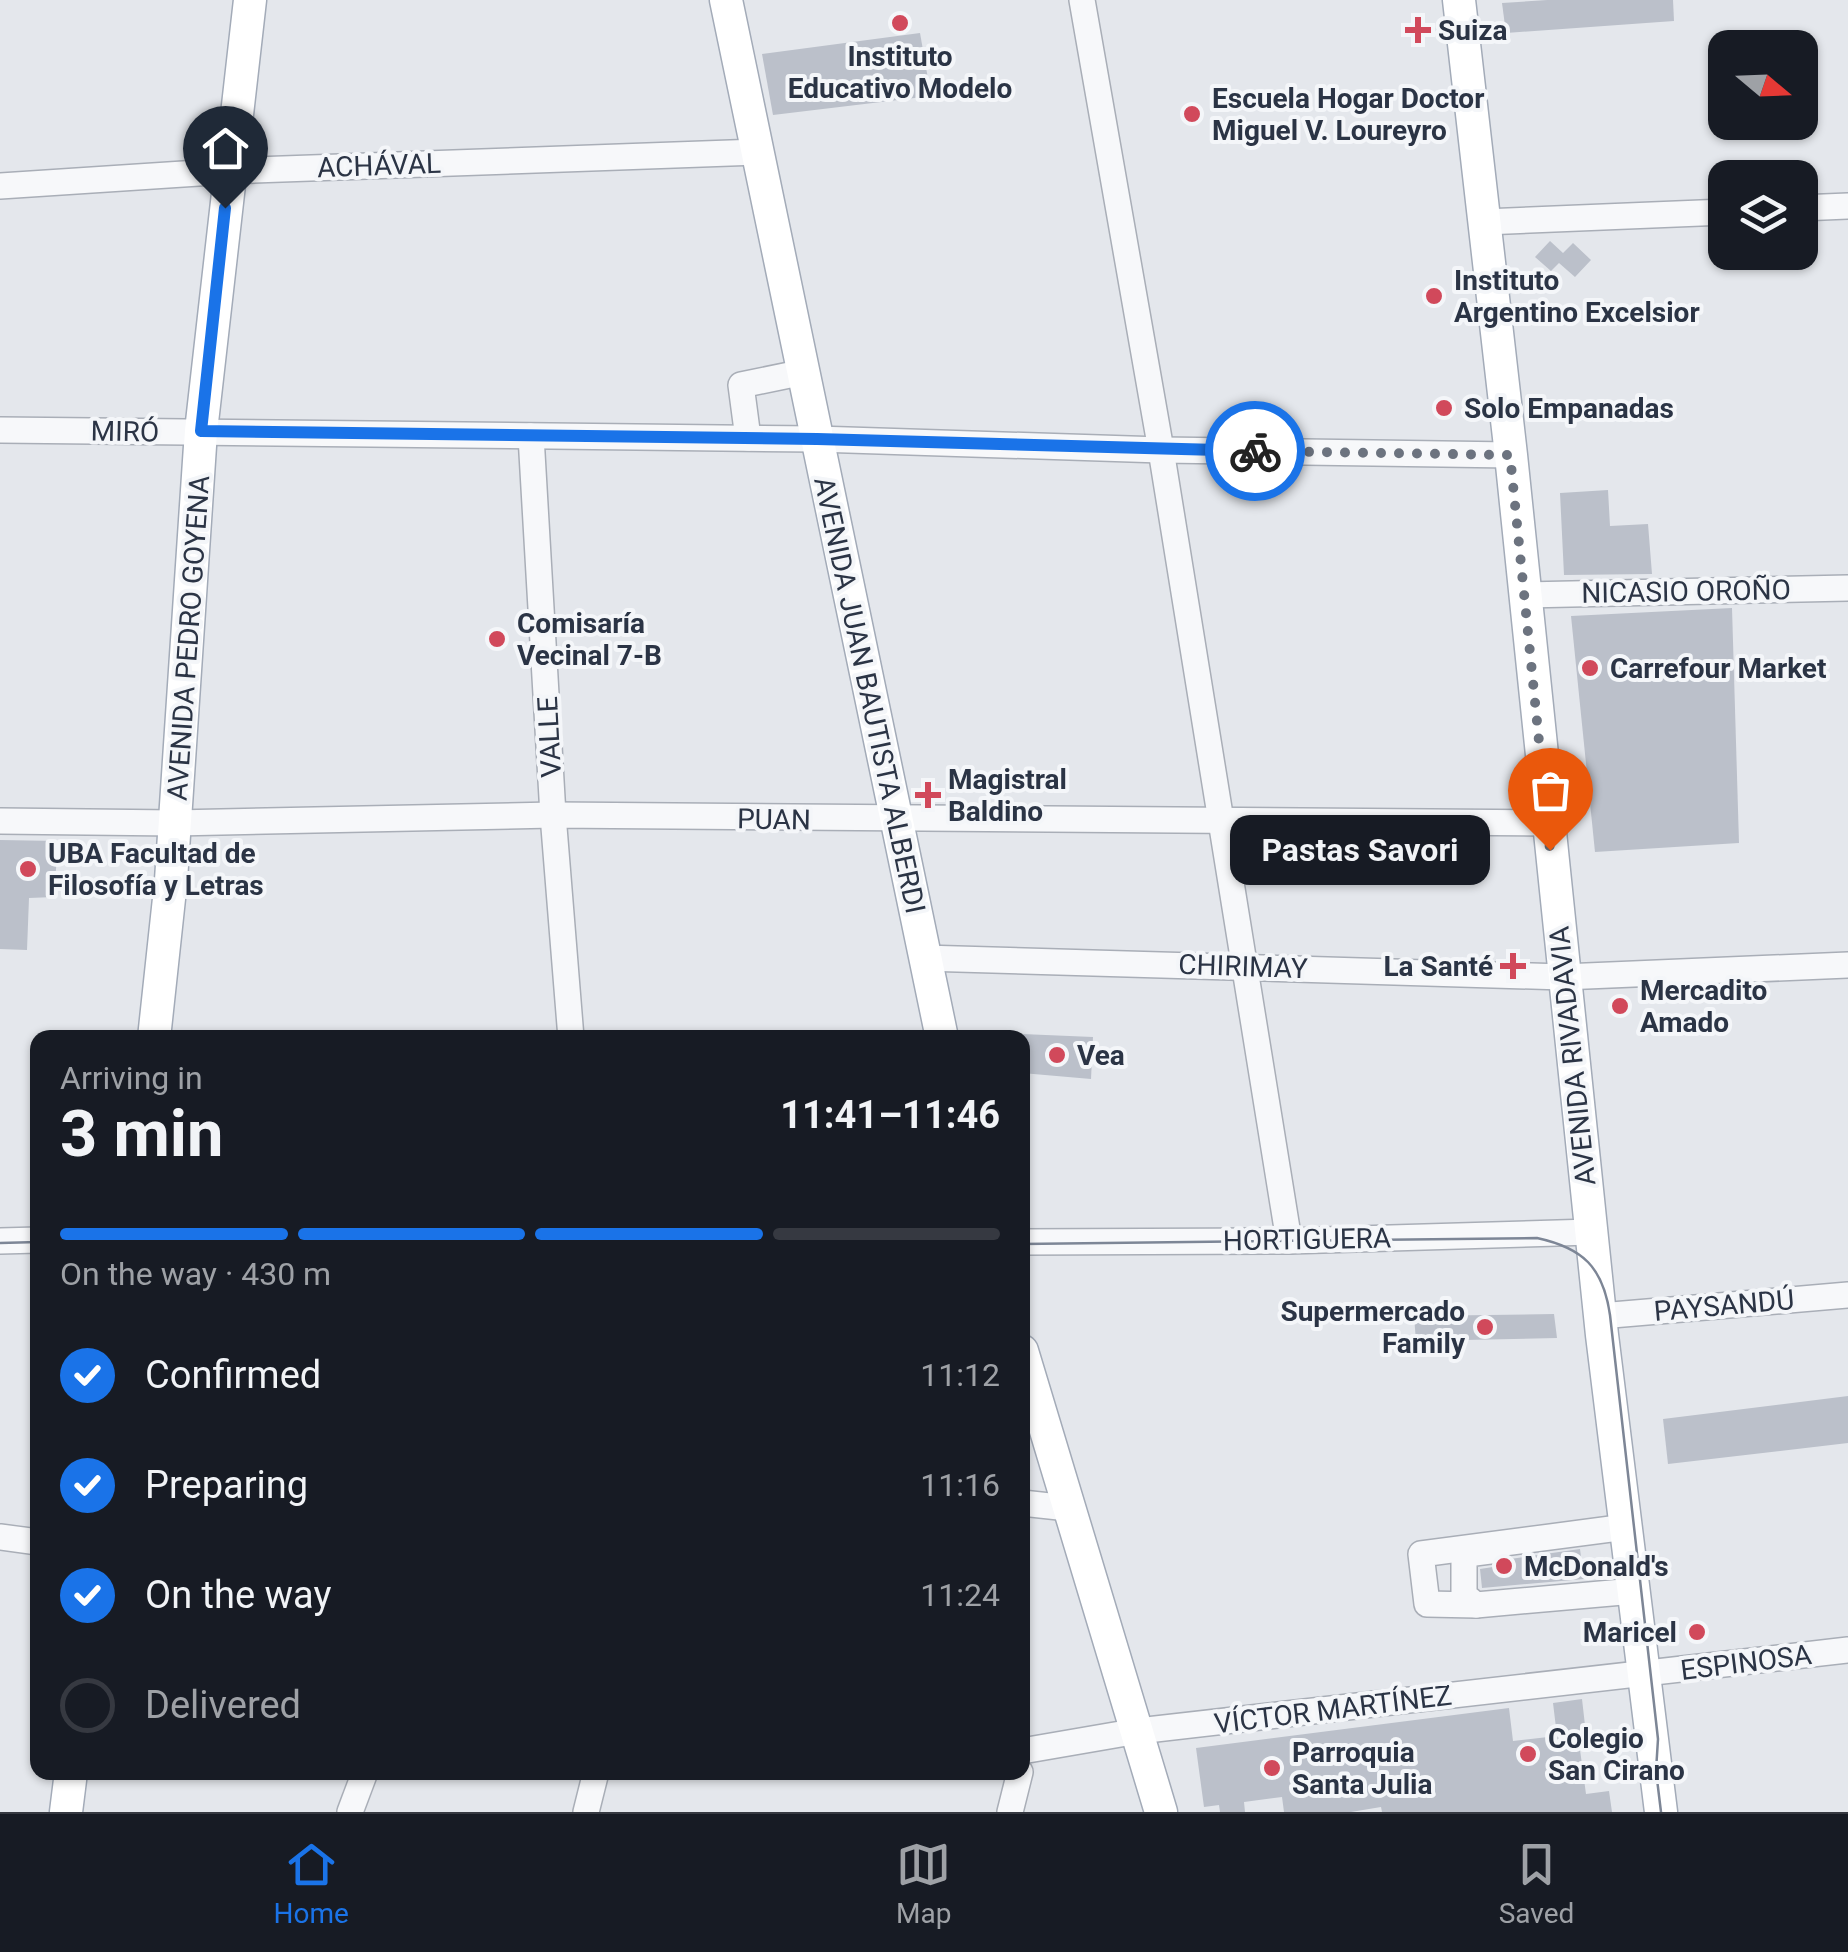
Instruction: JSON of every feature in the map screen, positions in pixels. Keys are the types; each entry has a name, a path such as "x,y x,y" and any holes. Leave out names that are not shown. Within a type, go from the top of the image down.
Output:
{"main road":[{"name":"AVENIDA PEDRO GOYENA","path":"155,1030 176,823 201,431 250,0"},
{"name":"AVENIDA JUAN BAUTISTA ALBERDI","path":"726,0 940,1030"},
{"name":"AVENIDA RIVADAVIA","path":"1459,0 1600,1316 1661,1812"},
{"path":"1030,1378 1161,1812"},
{"path":"66,1812 69,1780"}],"street":[{"path":"1082,0 1161,450 1289,1241"},
{"name":"ACHÁVAL","path":"0,186 229,171 758,152"},
{"path":"1818,207 1848,206"},
{"path":"1484,222 1708,213"},
{"path":"748,438 741,385 804,372"},
{"name":"MIRÓ","path":"0,430 817,439 1161,450 1510,455"},
{"name":"VALLE","path":"531,436 569,1030"},
{"name":"NICASIO OROÑO","path":"1525,594 1848,588"},
{"name":"PUAN","path":"0,821 176,823 553,816 1548,823"},
{"name":"CHIRIMAY","path":"923,958 1563,977 1848,965"},
{"name":"HORTIGUERA","path":"1030,1242 1289,1241 1592,1232"},
{"path":"0,1241 30,1240"},
{"name":"PAYSANDÚ","path":"1600,1316 1848,1295"},
{"path":"1030,1503 1068,1508"},
{"path":"1626,1527 1420,1554 1424,1602 1476,1605 1634,1591"},
{"path":"0,1537 30,1541"},
{"path":"1476,1605 1464,1596 1464,1560 1468,1554 1506,1548 1517,1540"},
{"name":"ESPINOSA","path":"1644,1673 1848,1650"},
{"name":"VÍCTOR MARTÍNEZ","path":"1030,1757 1138,1731 1644,1673"},
{"path":"350,1812 362,1780"},
{"path":"586,1812 594,1780"},
{"path":"1010,1812 1018,1780"}],"building":[{"path":"1673,0 1674,21 1506,33 1502,3"},
{"path":"920,33 931,96 773,115 762,54"},
{"path":"1550,241 1563,253 1573,243 1591,260 1575,277 1559,263 1551,271 1535,257"},
{"path":"1608,490 1610,526 1648,524 1652,574 1564,575 1560,493"},
{"path":"1732,608 1739,843 1595,852 1571,616"},
{"name":"UBA Facultad de Filosofía y Letras","path":"0,840 58,841 54,897 29,898 27,950 0,949"},
{"name":"Vea","path":"1030,1034 1093,1037 1091,1079 1030,1074"},
{"name":"Supermercado Family","path":"1554,1314 1557,1338 1416,1341 1414,1316"},
{"path":"1848,1396 1848,1443 1668,1464 1663,1419"},
{"path":"1580,1549 1584,1579 1482,1588 1480,1569 1503,1560"},
{"path":"1582,1699 1586,1734 1578,1735 1586,1794 1609,1791 1612,1812 1382,1812 1381,1807 1351,1812 1284,1812 1282,1797 1244,1802 1245,1812 1220,1812 1219,1805 1204,1807 1196,1748 1509,1708 1513,1741 1557,1736 1553,1703"}],"tram line":[{"path":"1030,1244 1537,1238 1567,1248 1588,1262 1602,1284 1610,1315 1658,1739 1656,1771 1661,1812"},
{"path":"0,1243 30,1242"}],"way so far":[{"path":"1255,451 1510,455 1550,850"}],"place":[{"name":"Instituto Educativo Modelo","path":"900,23"},
{"name":"Suiza","path":"1418,30"},
{"name":"Escuela Hogar Doctor Miguel V. Loureyro","path":"1192,114"},
{"name":"Instituto Argentino Excelsior","path":"1434,296"},
{"name":"Solo Empanadas","path":"1444,408"},
{"name":"Comisaría Vecinal 7-B","path":"497,639"},
{"name":"Carrefour Market","path":"1590,668"},
{"name":"Magistral Baldino","path":"928,795"},
{"name":"Pastas Savori","path":"1550,850"},
{"name":"UBA Facultad de Filosofía y Letras","path":"28,869"},
{"name":"La Santé","path":"1513,966"},
{"name":"Mercadito Amado","path":"1620,1006"},
{"name":"Vea","path":"1057,1055"},
{"name":"Supermercado Family","path":"1485,1327"},
{"name":"McDonald's","path":"1504,1566"},
{"name":"Maricel","path":"1697,1632"},
{"name":"Colegio San Cirano","path":"1528,1754"},
{"name":"Parroquia Santa Julia","path":"1272,1768"}],"route":[{"path":"225,208 201,431 817,439 1255,451"}]}
